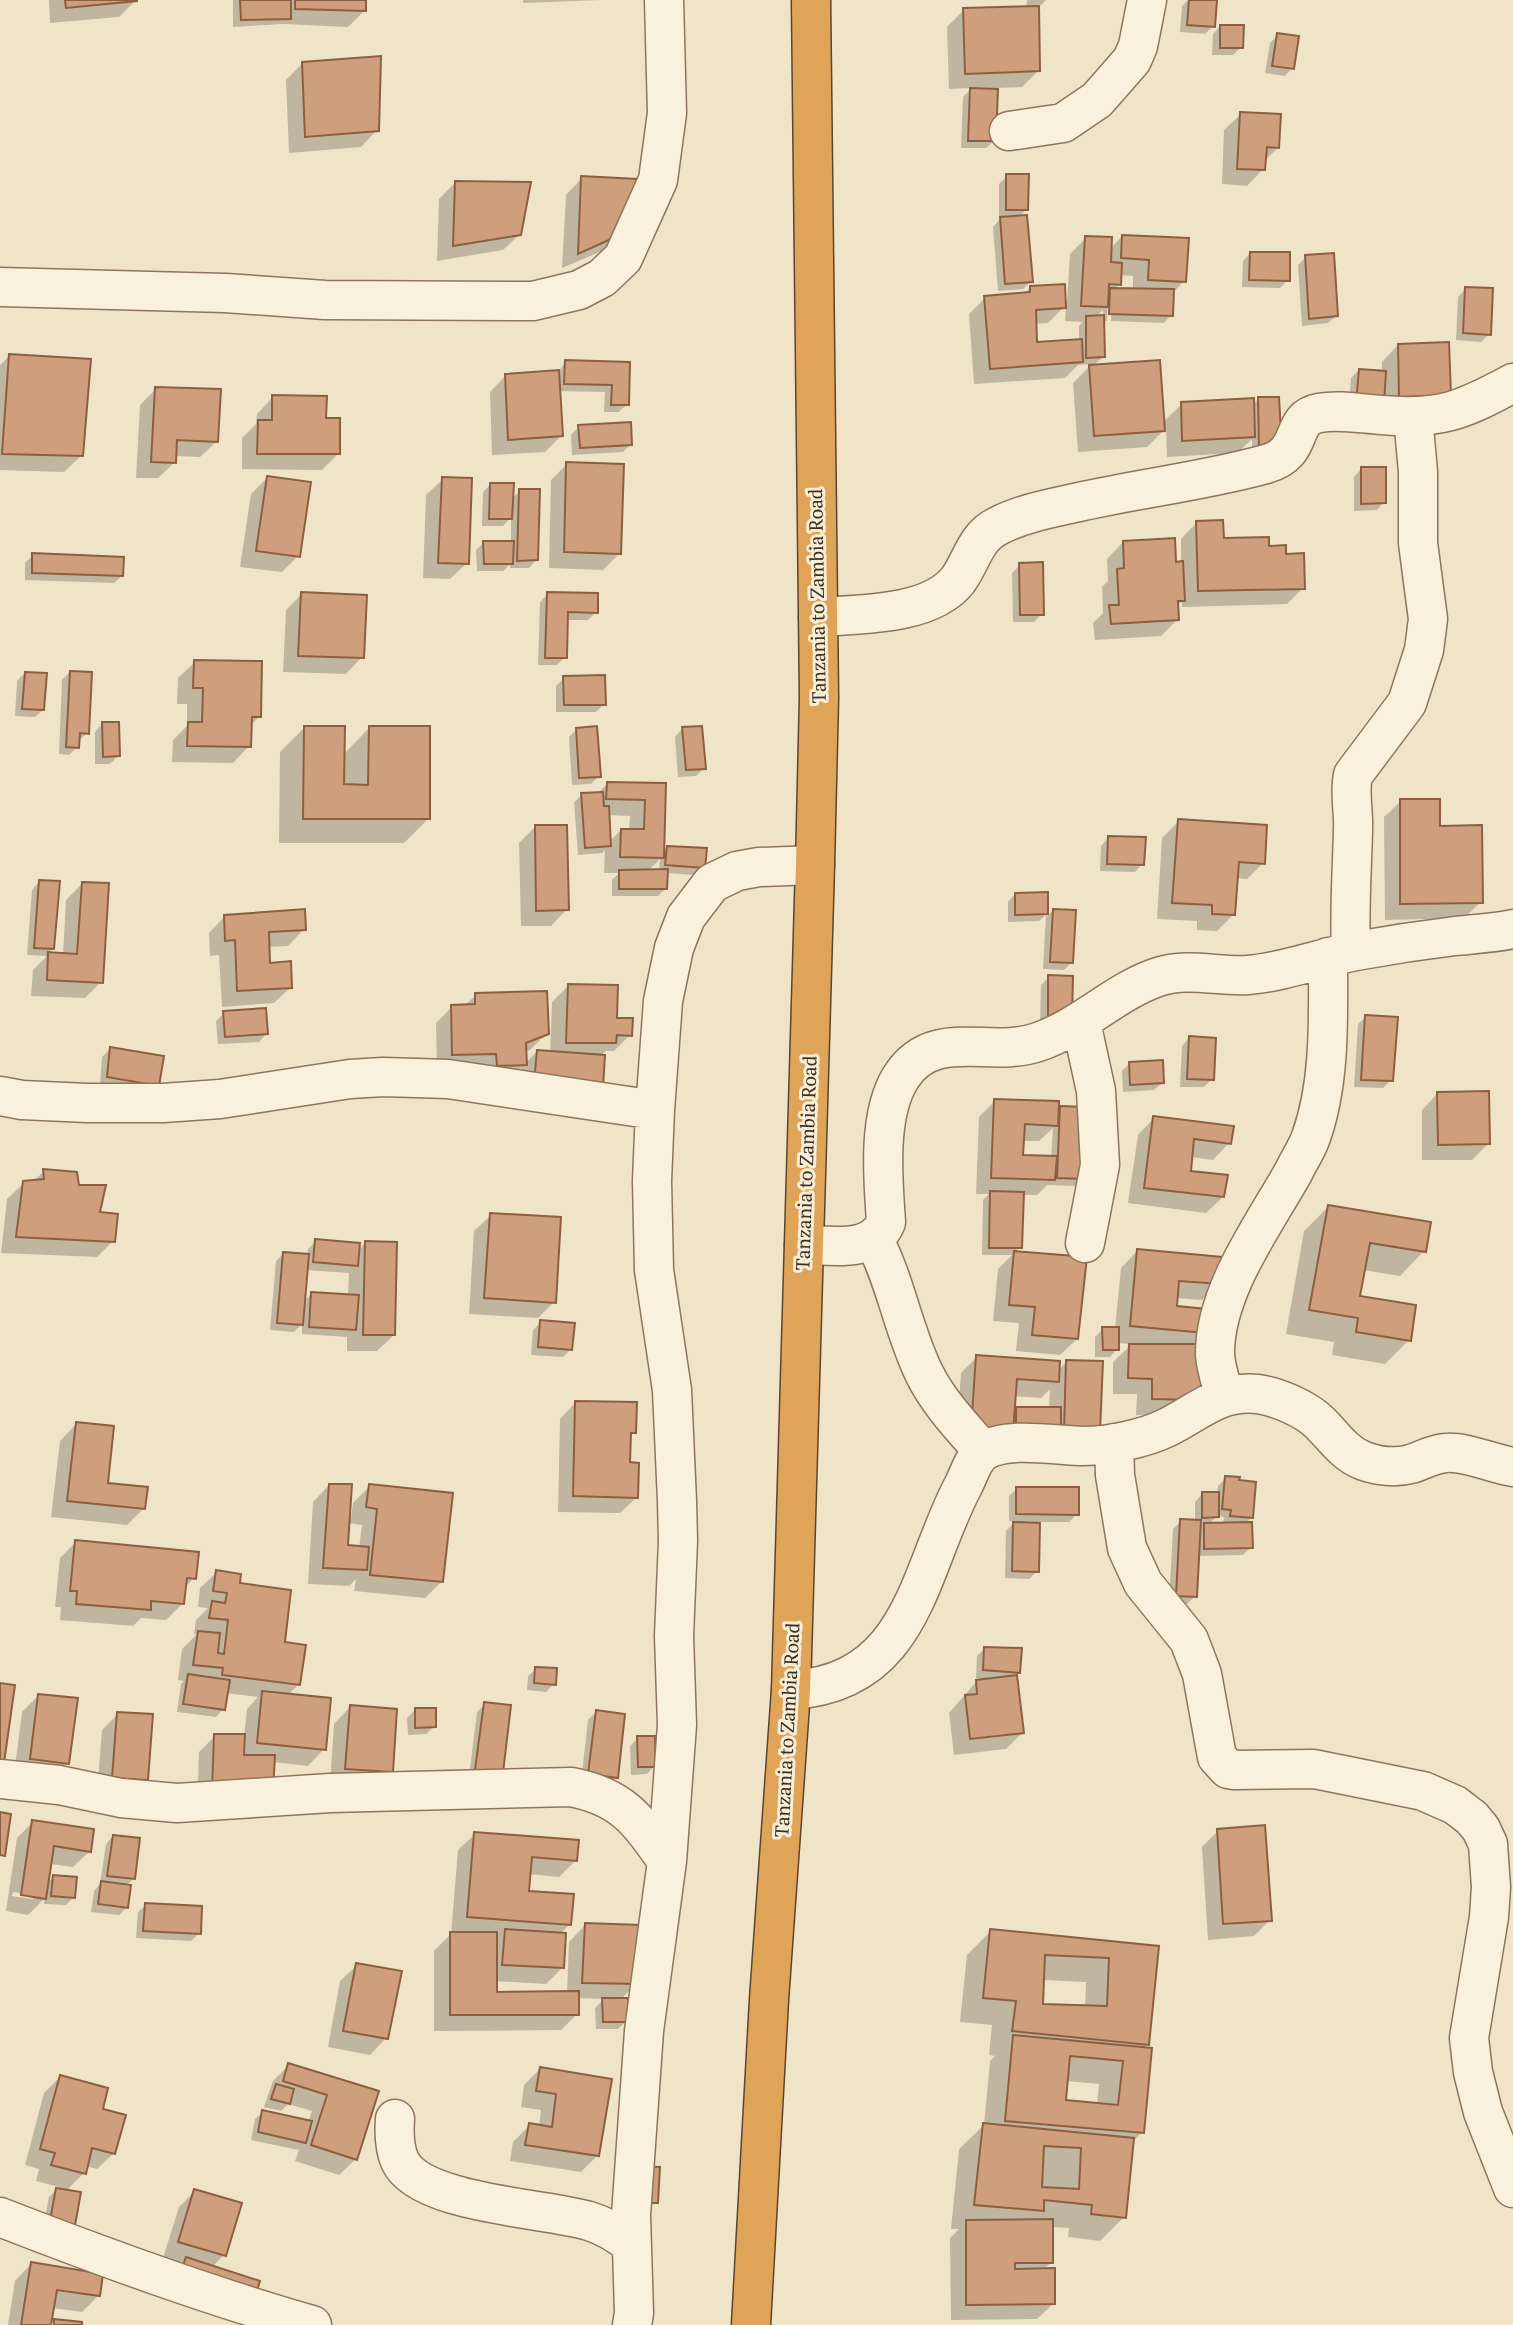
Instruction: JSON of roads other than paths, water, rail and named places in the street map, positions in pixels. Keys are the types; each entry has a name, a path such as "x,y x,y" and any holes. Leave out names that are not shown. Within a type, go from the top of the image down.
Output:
{"highway":[{"name":"Tanzania to Zambia Road","path":"751,2325 769,2000 791,1690 815,865 819,698 811,0"}],"street":[{"path":"0,287 225,293 325,300 492,301 533,301 579,290 602,278 623,258 658,180 667,113 664,0"},
{"path":"1009,131 1063,123 1097,100 1132,60 1138,46 1147,0"},
{"path":"818,617 888,611 926,602 956,582 983,537 995,527 1027,514 1142,488 1243,471 1275,462 1290,450 1297,439 1299,426 1307,415 1322,412 1413,417 1441,415 1464,408 1513,383"},
{"path":"1224,1396 1215,1357 1223,1309 1247,1251 1311,1138 1326,1062 1350,883 1353,830 1350,785 1353,775 1407,703 1424,650 1428,619 1418,542 1418,472 1413,417"},
{"path":"632,2325 634,2313 631,2244 644,2031 667,1860 677,1725 674,1611 678,1541 672,1390 654,1270 652,1181 663,1001 674,948 692,906 712,883 737,871 759,867 815,865"},
{"path":"804,1245 857,1245 874,1240 882,1232 886,1222 886,1112 901,1077 929,1051 940,1048 1010,1047 1036,1043 1081,1022 1135,988 1163,976 1191,972 1247,975 1340,955 1513,929"},
{"path":"1081,1022 1096,1091 1100,1165 1085,1243"},
{"path":"0,1096 22,1100 87,1103 163,1103 220,1099 350,1079 383,1077 448,1079 655,1110"},
{"path":"874,1240 891,1276 925,1374 956,1421 983,1451"},
{"path":"791,1690 810,1689 833,1683 865,1666 899,1631 922,1588 950,1512 973,1465 983,1451 991,1447 1016,1444 1084,1446 1114,1443 1168,1427 1194,1410 1224,1396 1240,1393 1262,1395 1283,1402 1318,1422 1350,1453 1361,1460 1382,1466 1408,1465 1448,1452 1513,1467"},
{"path":"1114,1443 1115,1475 1127,1548 1143,1583 1189,1640 1202,1674 1215,1752 1223,1765 1234,1770 1314,1769 1423,1791 1455,1805 1481,1829 1488,1844 1491,1887 1489,1917 1469,2038 1482,2112 1513,2188"},
{"path":"0,1779 60,1785 121,1798 177,1803 330,1793 571,1787 587,1790 625,1809 638,1821 667,1860"},
{"path":"395,2119 394,2138 400,2162 413,2176 429,2187 536,2212 590,2221 613,2230 631,2244"},
{"path":"0,2217 247,2307 312,2325"}]}
